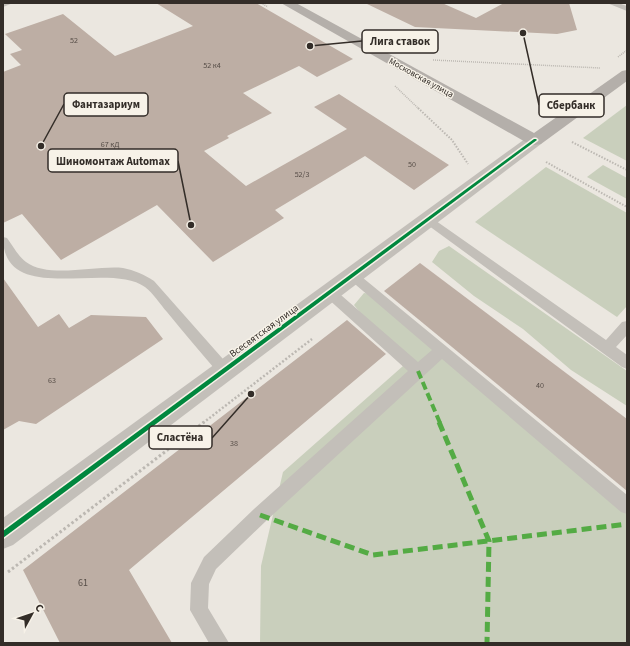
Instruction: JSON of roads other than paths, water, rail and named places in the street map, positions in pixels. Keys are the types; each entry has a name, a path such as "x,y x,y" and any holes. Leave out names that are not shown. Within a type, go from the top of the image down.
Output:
{"main road":[{"name":"Московская улица","path":"287,3 535,140"},
{"name":"Всесвятская улица","path":"535,140 627,74"}],"street":[{"name":"Всесвятская улица","path":"3,535 535,140"}],"lane":[{"path":"3,5 9,3"},
{"path":"611,3 627,9"},
{"path":"428,220 627,363"},
{"path":"3,241 16,260 23,266 33,271 46,274 122,273 136,276 150,284 225,370"},
{"path":"353,276 627,506"},
{"path":"330,293 418,371"},
{"path":"607,348 627,326"},
{"path":"220,643 199,610 200,583 210,563 260,515 442,350"}],"place":[{"name":"Сбербанк","path":"523,33"},
{"name":"Лига ставок","path":"310,46"},
{"name":"Фантазариум","path":"41,146"},
{"name":"Шиномонтаж Automax","path":"191,225"},
{"name":"Сластёна","path":"251,394"}]}
